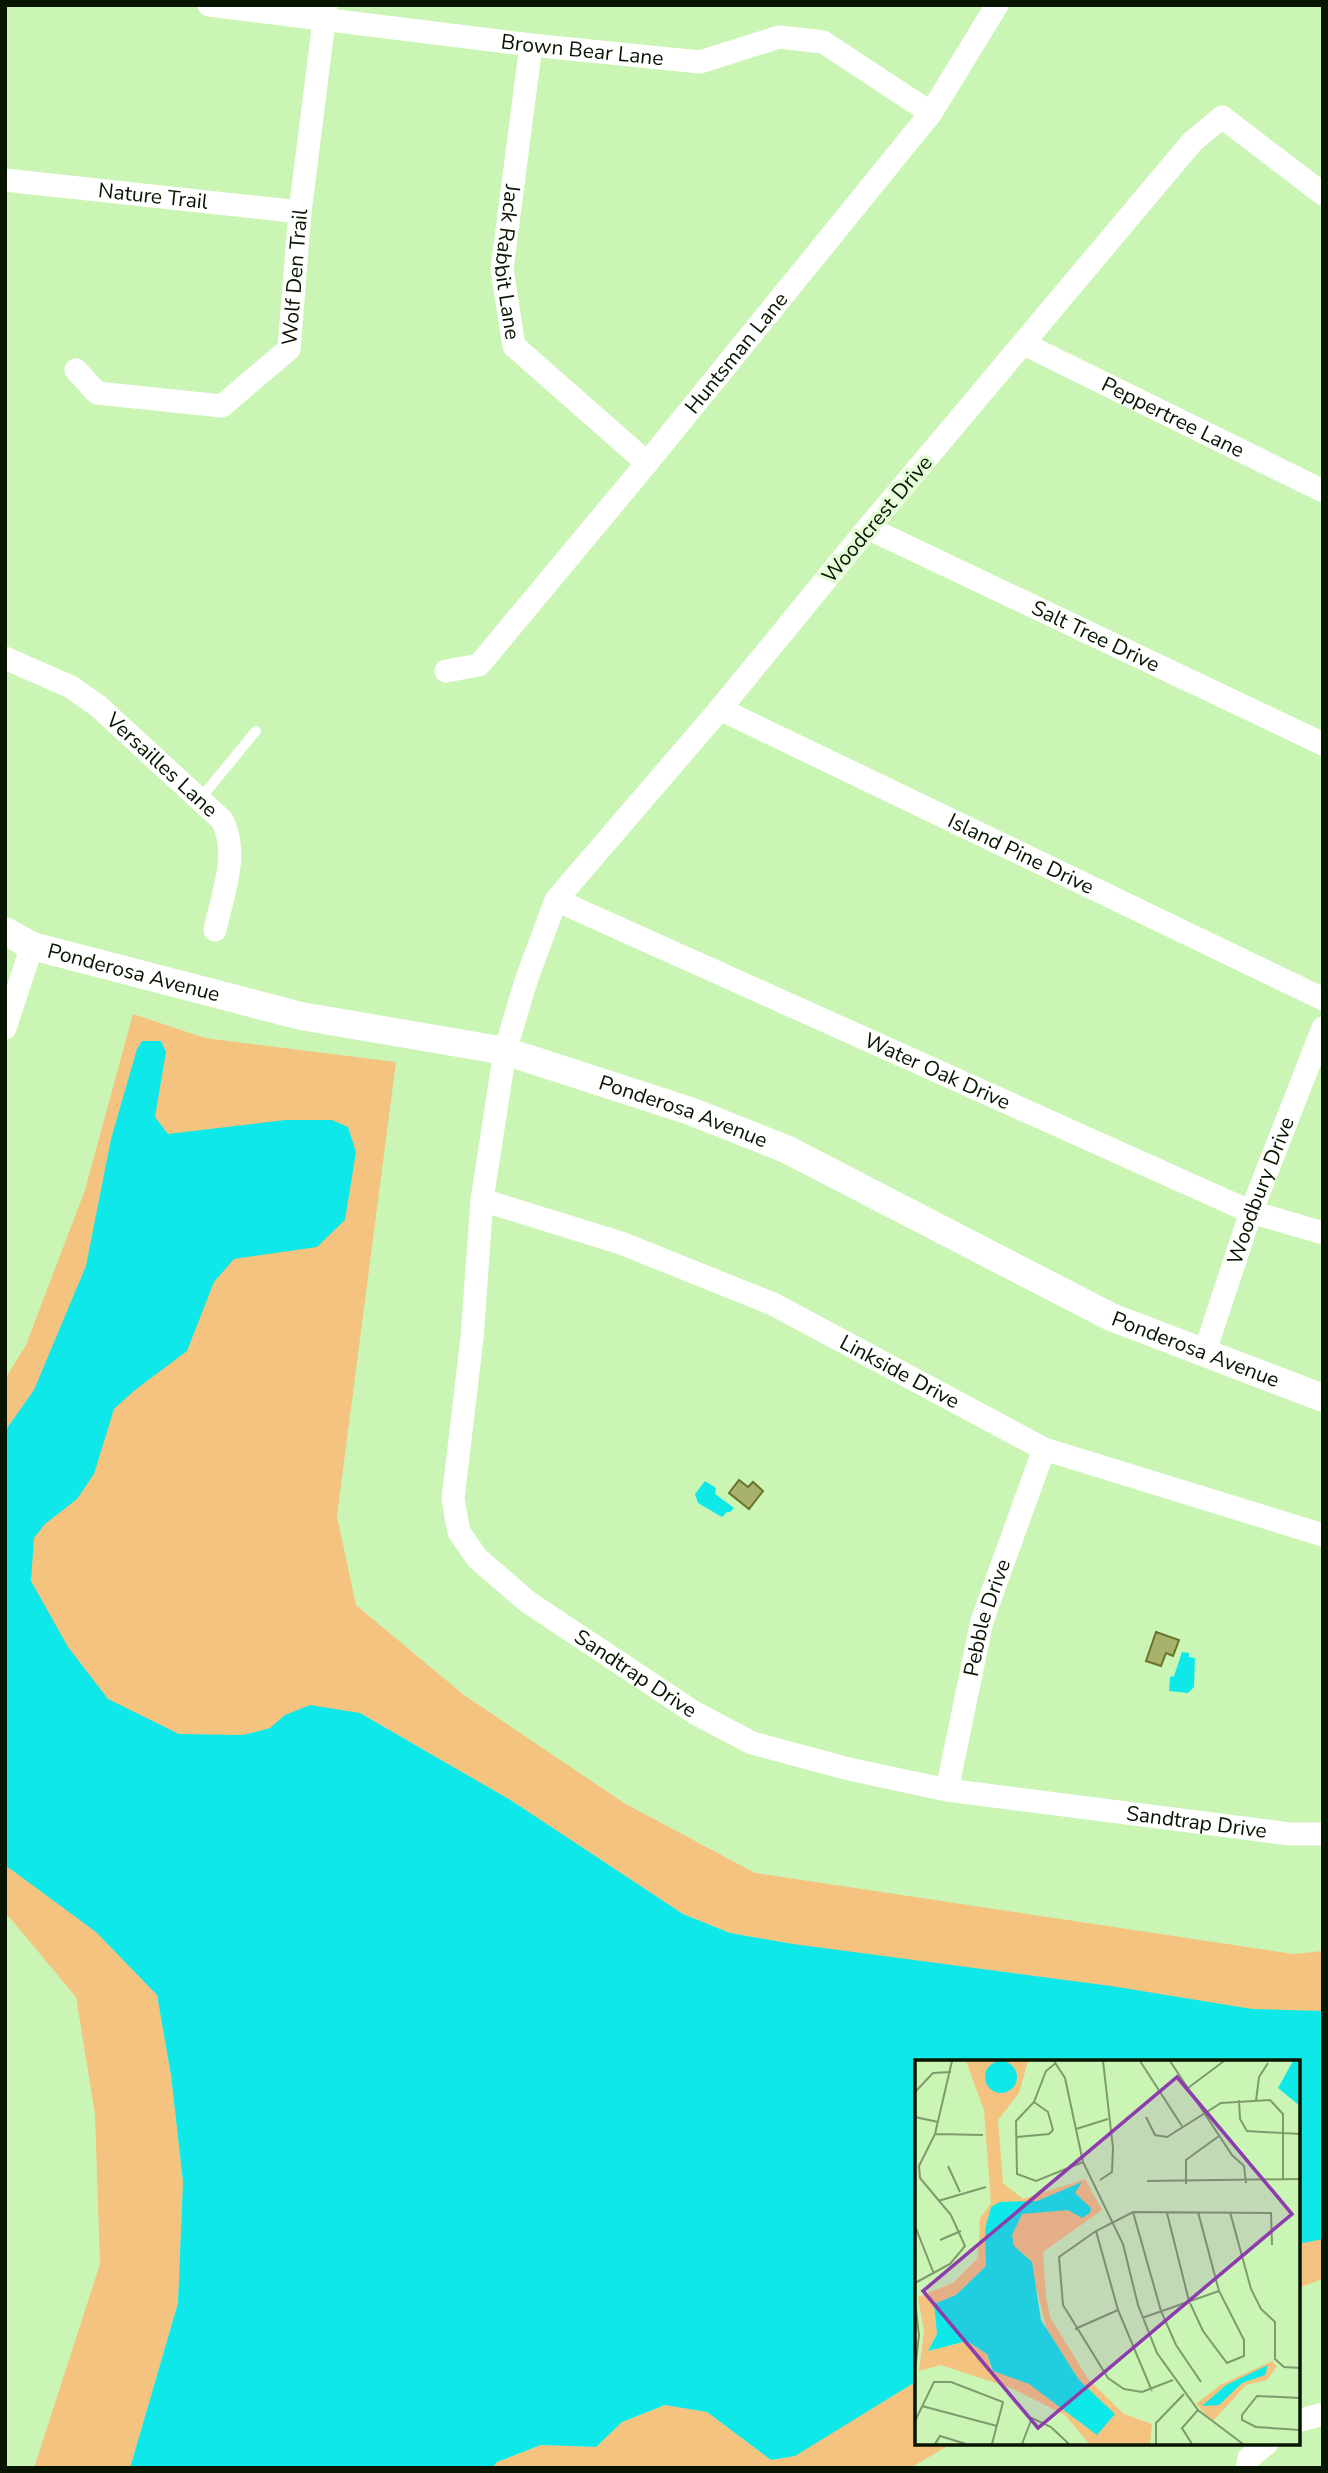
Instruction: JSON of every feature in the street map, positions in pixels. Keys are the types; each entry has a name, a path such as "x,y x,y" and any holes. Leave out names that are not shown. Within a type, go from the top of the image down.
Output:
{"street":[{"name":"Brown Bear Lane","path":"209,5 325,12 531,45 700,62 779,37 823,42 931,113"},
{"name":"Huntsman Lane","path":"446,671 480,665 931,113 997,5"},
{"name":"Wolf Den Trail","path":"76,370 97,393 222,406 289,349 300,212 325,12"},
{"name":"Jack Rabbit Lane","path":"531,45 502,269 514,346 647,463"},
{"name":"Woodcrest Drive","path":"505,1051 527,978 556,900 720,709 1192,142 1222,117 1323,194"},
{"name":"Nature Trail","path":"5,180 300,212"},
{"name":"Peppertree Lane","path":"1024,344 1323,491"},
{"name":"Salt Tree Drive","path":"868,528 1323,744"},
{"name":"Versailles Lane","path":"5,658 52,677 98,706 222,820 231,847 215,930"},
{"name":"Island Pine Drive","path":"720,709 1323,999"},
{"name":"Water Oak Drive","path":"556,900 1251,1212 1323,1233"},
{"name":"Ponderosa Avenue","path":"5,931 32,946 301,1016 505,1051 690,1111 786,1149 1111,1317 1323,1398"},
{"path":"5,1028 32,946"},
{"name":"Woodbury Drive","path":"1204,1353 1251,1212 1323,1027"},
{"name":"Sandtrap Drive","path":"505,1051 482,1200 471,1338 453,1499 459,1532 477,1558 528,1602 695,1713 752,1743 849,1769 947,1790 1290,1834 1323,1834"},
{"name":"Linkside Drive","path":"482,1200 621,1243 773,1304 1044,1449 1323,1535"},
{"name":"Pebble Drive","path":"947,1790 982,1621 1044,1449"},
{"path":"1300,2420 1323,2414"},
{"path":"1248,2463 1265,2445"}],"lane":[{"path":"199,800 256,730"}],"shaded area":[{"path":"133,1014 205,1038 396,1062 337,1516 356,1605 464,1695 624,1803 755,1873 1293,1954 1323,1951 1323,2279 1300,2287 1300,2060 915,2060 793,1944 730,1933 683,1914 512,1801 360,1713 157,1995 171,2075 183,2182 178,2303 130,2468 34,2468 100,2264 95,2114 76,1997 5,1912 5,1379 26,1345 85,1190"},
{"path":"915,2382 915,2445 950,2445 910,2468 492,2468 497,2462 541,2445 596,2447 622,2422 665,2405 707,2412 771,2460 794,2456"}],"water":[{"path":"142,1041 161,1041 166,1052 155,1117 168,1134 285,1120 332,1120 348,1127 356,1152 345,1220 317,1247 234,1259 214,1282 187,1351 114,1409 94,1474 77,1499 45,1524 34,1538 31,1581 68,1647 108,1699 179,1734 243,1735 270,1728 285,1715 310,1705 360,1713 512,1801 683,1914 730,1933 793,1944 1111,1986 1252,2009 1323,2011 1323,2239 1300,2244 1300,2060 915,2060 915,2382 795,2456 771,2460 707,2412 665,2405 622,2422 596,2447 541,2445 497,2462 492,2468 130,2468 178,2303 183,2182 171,2075 157,1995 96,1932 5,1865 5,1431 34,1390 86,1266 111,1139 137,1049"},
{"path":"705,1481 716,1488 715,1494 734,1508 730,1512 722,1517 698,1503 695,1494"},
{"path":"1182,1652 1195,1658 1194,1687 1188,1693 1169,1691 1170,1677 1174,1676"}],"building":[{"path":"739,1480 748,1487 753,1482 763,1491 749,1509 729,1493"},
{"path":"1156,1632 1179,1640 1173,1656 1166,1653 1161,1666 1146,1661"}]}
